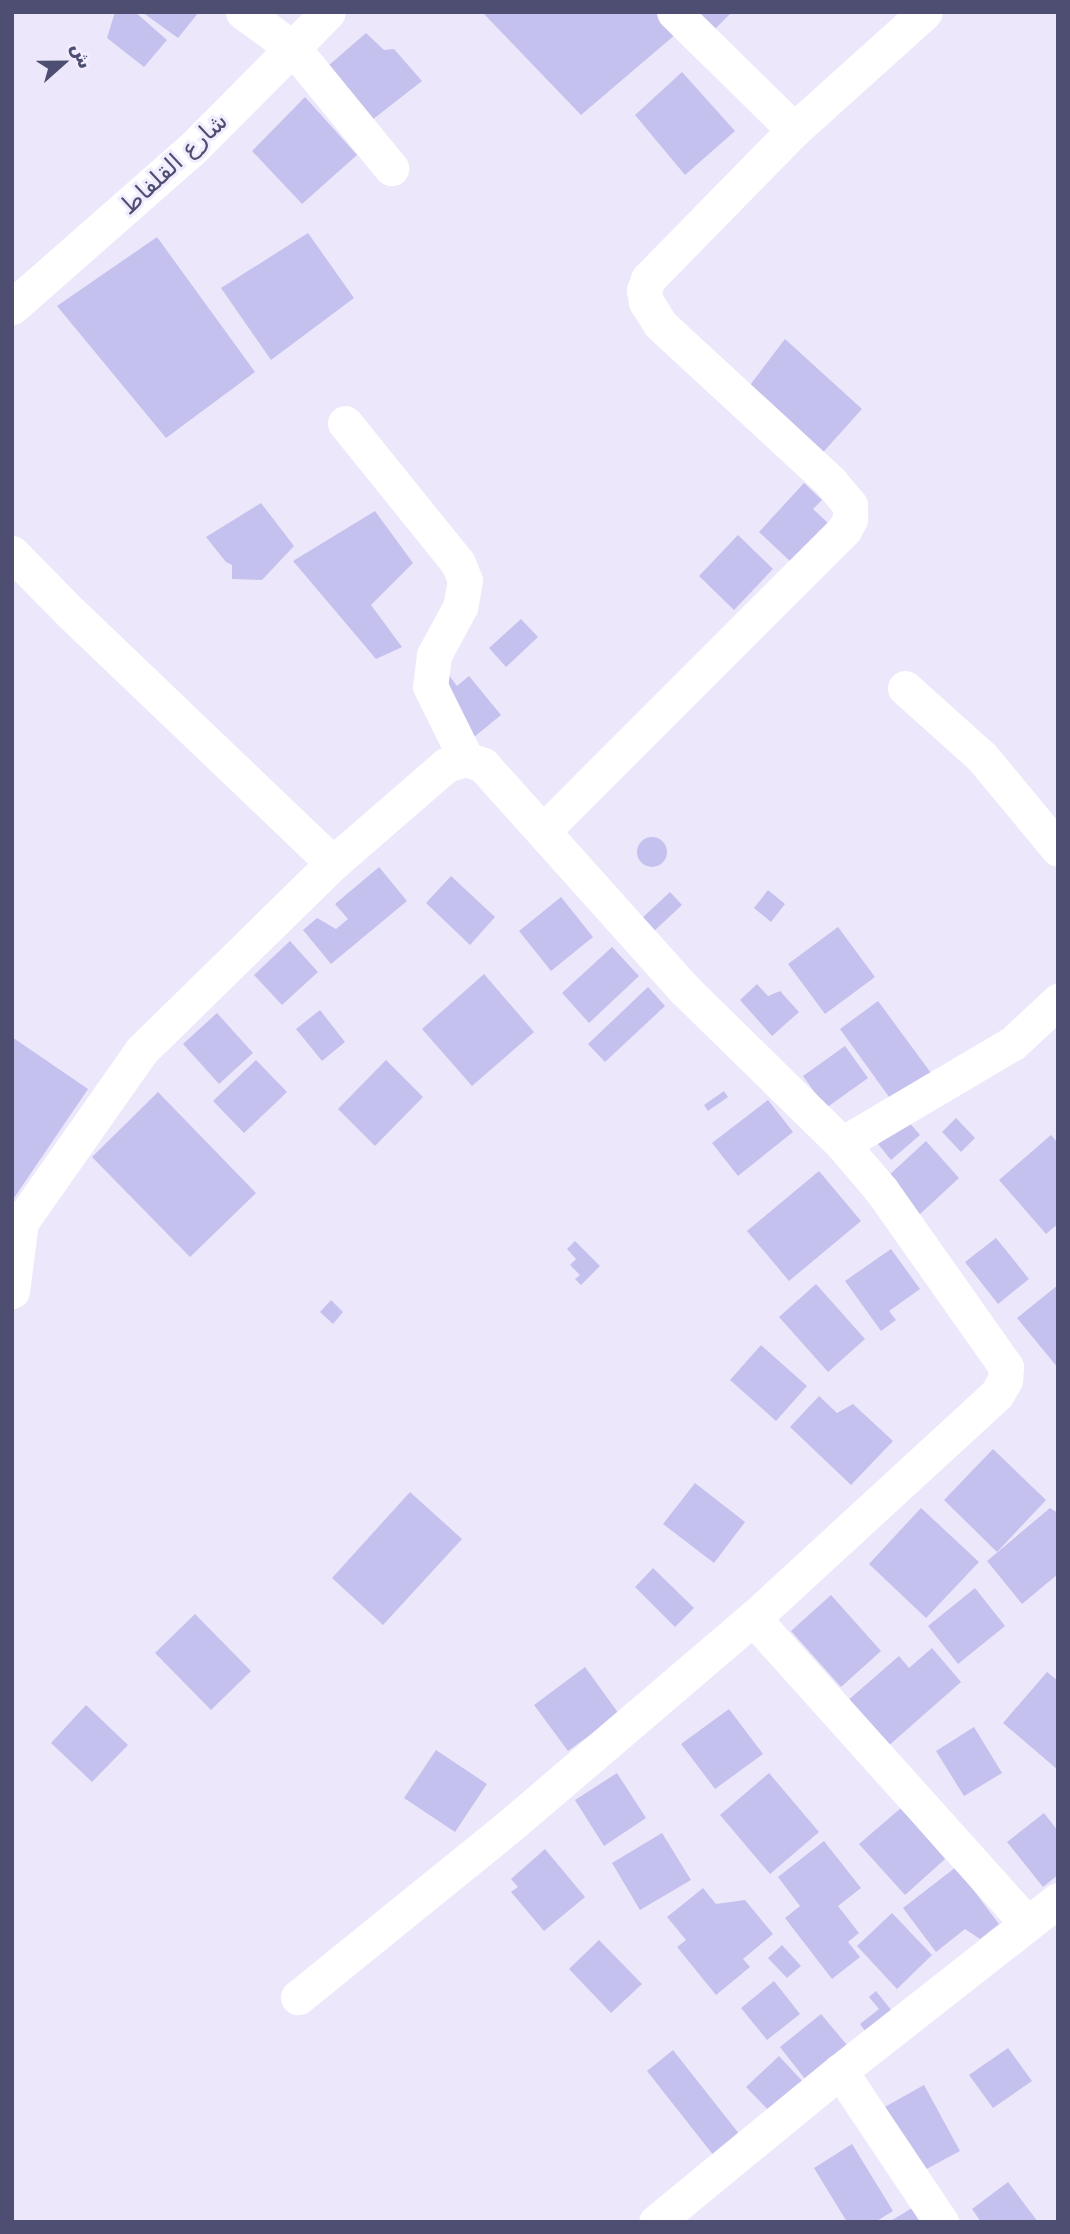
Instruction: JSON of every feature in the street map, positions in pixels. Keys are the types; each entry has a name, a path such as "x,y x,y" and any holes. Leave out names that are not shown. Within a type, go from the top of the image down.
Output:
{"street":[{"path":"243,12 294,49 391,168"},
{"name":"شارع القلفاط","path":"12,307 191,150 328,12"},
{"path":"674,12 700,41 794,130"},
{"path":"543,831 844,530 850,519 850,505 831,482 660,324 646,302 644,290 648,279 794,130 925,12"},
{"path":"345,423 458,563 465,580 460,607 434,655 430,686 466,759"},
{"path":"12,553 71,613 334,863"},
{"path":"905,688 982,757 1058,849"},
{"path":"12,1291 21,1222 141,1051 334,863 446,765 466,759 483,765 685,990 842,1144 882,1191 999,1353 1006,1367 1005,1380 997,1394 753,1618 507,1828 298,1997"},
{"path":"842,1144 1013,1043 1058,1001"},
{"path":"753,1618 1028,1924"},
{"path":"656,2222 840,2071 1058,1900"},
{"path":"840,2071 941,2222"}],"building":[{"path":"115,12 135,12 167,40 144,67 107,38"},
{"path":"142,12 199,12 178,38"},
{"path":"657,12 676,34 581,115 484,14"},
{"path":"691,12 732,12 711,33"},
{"path":"366,33 384,50 394,49 422,81 372,120 328,66"},
{"path":"682,72 735,131 685,175 635,115"},
{"path":"305,97 357,155 302,204 252,151"},
{"path":"308,233 354,298 271,360 221,288"},
{"path":"157,237 255,372 166,438 57,306"},
{"path":"785,339 862,409 817,459 744,393"},
{"path":"804,483 822,500 813,509 828,523 791,562 759,532"},
{"path":"261,503 294,546 262,580 232,579 232,565 226,562 206,537"},
{"path":"375,511 413,563 371,605 402,647 376,659 293,561"},
{"path":"738,535 773,569 734,610 699,576"},
{"path":"521,619 538,637 506,667 489,648"},
{"path":"448,674 457,686 469,676 501,715 474,737 433,686"},
{"path":"652,837 663,841 667,852 663,863 652,867 641,863 637,852 641,841"},
{"path":"379,867 407,901 331,964 303,930 317,918 336,929 348,919 335,904"},
{"path":"451,876 495,917 470,945 426,903"},
{"path":"768,890 785,904 771,922 754,908"},
{"path":"670,892 682,905 653,932 641,919"},
{"path":"561,897 593,937 551,971 519,931"},
{"path":"838,927 875,977 825,1014 788,964"},
{"path":"290,941 318,972 282,1005 254,975"},
{"path":"612,947 639,976 589,1023 562,993"},
{"path":"484,974 534,1032 472,1086 422,1029"},
{"path":"757,984 768,996 780,991 799,1012 772,1036 740,1000"},
{"path":"648,987 665,1006 605,1062 588,1044"},
{"path":"878,1001 931,1073 892,1101 840,1029"},
{"path":"320,1010 345,1042 322,1061 296,1029"},
{"path":"217,1013 253,1053 219,1084 183,1044"},
{"path":"12,1037 88,1089 12,1201"},
{"path":"845,1046 868,1078 826,1108 803,1076"},
{"path":"256,1060 287,1092 244,1133 213,1101"},
{"path":"386,1060 423,1097 375,1146 338,1109"},
{"path":"724,1091 728,1097 708,1111 704,1105"},
{"path":"158,1092 256,1193 190,1257 92,1157"},
{"path":"768,1100 793,1132 738,1176 712,1143"},
{"path":"956,1118 975,1138 961,1152 942,1132"},
{"path":"906,1119 920,1135 891,1160 878,1144"},
{"path":"1051,1135 1058,1143 1058,1224 1046,1234 999,1180"},
{"path":"926,1141 959,1178 919,1215 885,1179"},
{"path":"819,1171 861,1221 789,1281 747,1231"},
{"path":"996,1238 1029,1279 998,1304 965,1262"},
{"path":"575,1241 600,1266 581,1285 575,1279 580,1275 570,1265 576,1259 567,1249"},
{"path":"891,1249 920,1289 889,1311 896,1320 881,1331 845,1281"},
{"path":"816,1284 865,1339 828,1372 779,1317"},
{"path":"1058,1285 1058,1368 1017,1318"},
{"path":"331,1300 343,1312 333,1324 320,1312"},
{"path":"761,1345 807,1386 776,1421 730,1380"},
{"path":"819,1396 837,1413 853,1404 893,1441 851,1485 790,1427"},
{"path":"993,1449 1046,1500 997,1552 944,1500"},
{"path":"695,1483 745,1522 714,1563 663,1524"},
{"path":"410,1492 462,1539 383,1625 332,1578"},
{"path":"921,1508 979,1562 926,1618 869,1564"},
{"path":"1050,1508 1058,1513 1058,1574 1022,1604 987,1561"},
{"path":"653,1568 694,1608 675,1627 635,1587"},
{"path":"975,1588 1005,1626 958,1664 928,1626"},
{"path":"831,1595 881,1651 841,1687 791,1631"},
{"path":"195,1614 251,1671 211,1710 155,1653"},
{"path":"932,1648 961,1682 886,1748 846,1702 899,1656 909,1668"},
{"path":"585,1667 619,1714 568,1751 534,1705"},
{"path":"1047,1672 1058,1681 1058,1770 1003,1723"},
{"path":"86,1705 128,1745 92,1782 51,1743"},
{"path":"729,1709 763,1754 715,1789 681,1744"},
{"path":"974,1727 1002,1773 964,1796 936,1751"},
{"path":"436,1750 487,1784 455,1832 404,1798"},
{"path":"617,1773 646,1818 604,1846 575,1800"},
{"path":"769,1773 819,1832 770,1874 720,1815"},
{"path":"901,1808 945,1859 905,1895 859,1844"},
{"path":"1044,1813 1058,1831 1058,1875 1043,1887 1007,1842"},
{"path":"662,1833 691,1880 640,1910 612,1863"},
{"path":"824,1841 861,1888 838,1906 859,1933 848,1942 860,1957 832,1979 785,1918 800,1906 778,1877"},
{"path":"545,1849 585,1897 544,1931 511,1892 518,1887 511,1879"},
{"path":"956,1867 999,1924 980,1939 965,1929 936,1952 903,1908"},
{"path":"703,1888 716,1904 745,1900 773,1934 743,1959 750,1967 716,1995 677,1947 686,1940 667,1917"},
{"path":"892,1913 932,1955 897,1989 857,1946"},
{"path":"599,1940 642,1984 611,2013 569,1969"},
{"path":"782,1945 801,1966 787,1978 768,1958"},
{"path":"774,1981 800,2014 767,2040 741,2008"},
{"path":"876,1991 896,2016 869,2036 860,2024 879,2009 869,1997"},
{"path":"821,2014 847,2045 805,2079 780,2047"},
{"path":"1008,2048 1032,2081 993,2108 969,2075"},
{"path":"673,2050 740,2135 714,2156 647,2071"},
{"path":"779,2056 806,2085 773,2115 746,2087"},
{"path":"924,2085 960,2151 919,2173 883,2108"},
{"path":"852,2144 893,2211 875,2222 847,2222 814,2168"},
{"path":"1008,2182 1038,2222 981,2222 972,2209"},
{"path":"917,2205 928,2222 889,2222"}]}
